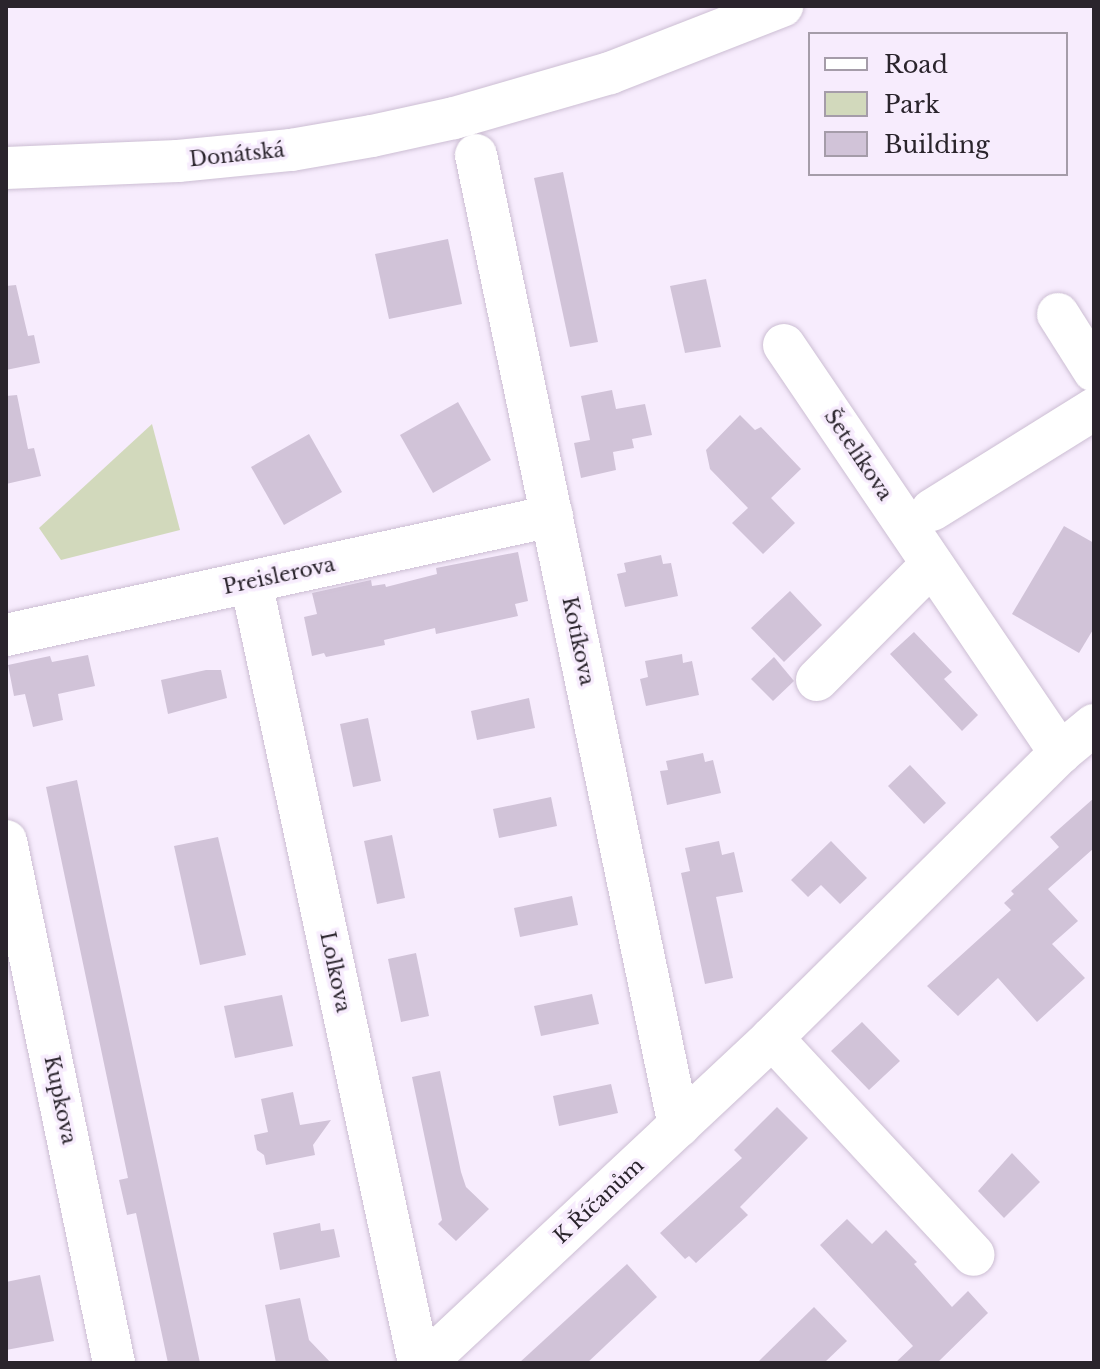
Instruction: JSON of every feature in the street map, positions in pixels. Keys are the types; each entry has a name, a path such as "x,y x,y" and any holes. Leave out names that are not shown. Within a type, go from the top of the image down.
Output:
{"street":[{"name":"Donátská","path":"6,168 178,161 291,150 465,115 610,73 782,6"},
{"name":"Kotíkova","path":"476,155 679,1126"},
{"path":"1058,314 1094,371"},
{"name":"Šetelíkova","path":"784,345 1060,753"},
{"path":"932,510 1094,409"},
{"name":"Preislerova","path":"6,635 552,516"},
{"path":"817,680 932,564"},
{"name":"Lolkova","path":"251,582 422,1363"},
{"name":"K Říčanům","path":"422,1363 772,1038 1060,753 1094,725"},
{"name":"Kupkova","path":"6,841 110,1362"},
{"path":"772,1038 974,1255"}],"green space":[{"path":"152,424 180,530 61,560 39,528"}],"building":[{"path":"563,172 598,342 570,347 534,178"},
{"path":"448,239 462,304 389,319 375,254"},
{"path":"706,279 721,347 685,353 670,286"},
{"path":"16,285 28,336 34,335 40,363 6,370 6,286"},
{"path":"612,390 616,409 645,404 652,435 632,439 634,448 613,452 616,470 581,478 574,443 590,440 581,396"},
{"path":"17,395 28,449 34,448 41,476 6,484 6,396"},
{"path":"458,402 491,460 433,493 400,435"},
{"path":"740,415 755,430 761,427 801,469 771,498 795,523 763,554 732,523 748,508 710,469 706,450"},
{"path":"309,434 342,492 284,525 251,467"},
{"path":"1064,526 1094,543 1094,628 1079,653 1012,614"},
{"path":"518,552 528,601 515,604 518,616 436,634 435,628 384,640 385,645 326,657 324,653 312,656 304,617 317,614 312,593 371,580 372,586 385,584 386,587 437,574 436,568"},
{"path":"661,555 663,564 671,563 678,596 625,607 617,574 626,572 624,563"},
{"path":"790,591 822,625 784,662 751,628"},
{"path":"914,632 952,672 944,679 978,715 962,731 890,654"},
{"path":"682,654 683,663 692,661 699,695 646,706 640,679 648,677 645,661"},
{"path":"88,655 95,686 58,694 63,720 33,727 25,694 14,696 8,665 50,656 52,662"},
{"path":"774,657 794,681 773,701 751,679"},
{"path":"206,670 221,670 227,698 168,714 161,680"},
{"path":"529,698 535,728 477,740 471,711"},
{"path":"368,718 381,781 353,787 340,724"},
{"path":"703,753 705,762 713,760 721,793 667,805 660,771 668,770 666,761"},
{"path":"910,765 946,803 924,824 888,786"},
{"path":"77,780 200,1363 168,1363 136,1213 127,1215 119,1180 128,1178 46,787"},
{"path":"551,797 557,826 499,838 493,809"},
{"path":"1094,798 1094,848 1048,889 1078,921 1052,944 1085,978 1037,1022 998,978 958,1016 927,986 1011,910 1004,903 1014,894 1011,891 1059,847 1050,837"},
{"path":"392,835 405,898 377,904 364,841"},
{"path":"218,837 246,955 200,965 174,846"},
{"path":"719,841 722,855 734,852 743,892 716,897 733,978 705,984 681,873 690,871 685,848"},
{"path":"831,841 867,878 840,904 821,885 808,897 791,880"},
{"path":"572,896 578,925 520,937 514,908"},
{"path":"416,953 429,1016 401,1022 388,959"},
{"path":"592,994 599,1024 541,1036 534,1006"},
{"path":"282,995 293,1046 235,1058 224,1006"},
{"path":"862,1022 900,1061 869,1090 831,1051"},
{"path":"440,1071 466,1187 489,1209 456,1241 438,1224 442,1220 412,1077"},
{"path":"611,1084 618,1113 559,1126 553,1096"},
{"path":"293,1092 300,1125 331,1120 313,1145 315,1155 266,1165 264,1155 257,1150 254,1135 268,1132 261,1099"},
{"path":"777,1107 808,1138 740,1207 748,1215 696,1263 689,1256 685,1259 660,1233 742,1158 734,1150"},
{"path":"1012,1153 1040,1182 1004,1218 978,1191"},
{"path":"847,1219 872,1244 886,1230 917,1262 914,1264 952,1307 968,1291 988,1313 937,1363 895,1363 913,1346 820,1245"},
{"path":"320,1223 321,1231 334,1229 340,1257 280,1270 273,1233"},
{"path":"627,1264 657,1297 587,1363 519,1363"},
{"path":"40,1275 54,1341 6,1350 6,1282"},
{"path":"300,1298 309,1340 331,1363 276,1363 265,1305"},
{"path":"814,1307 847,1341 824,1363 757,1363"}]}
